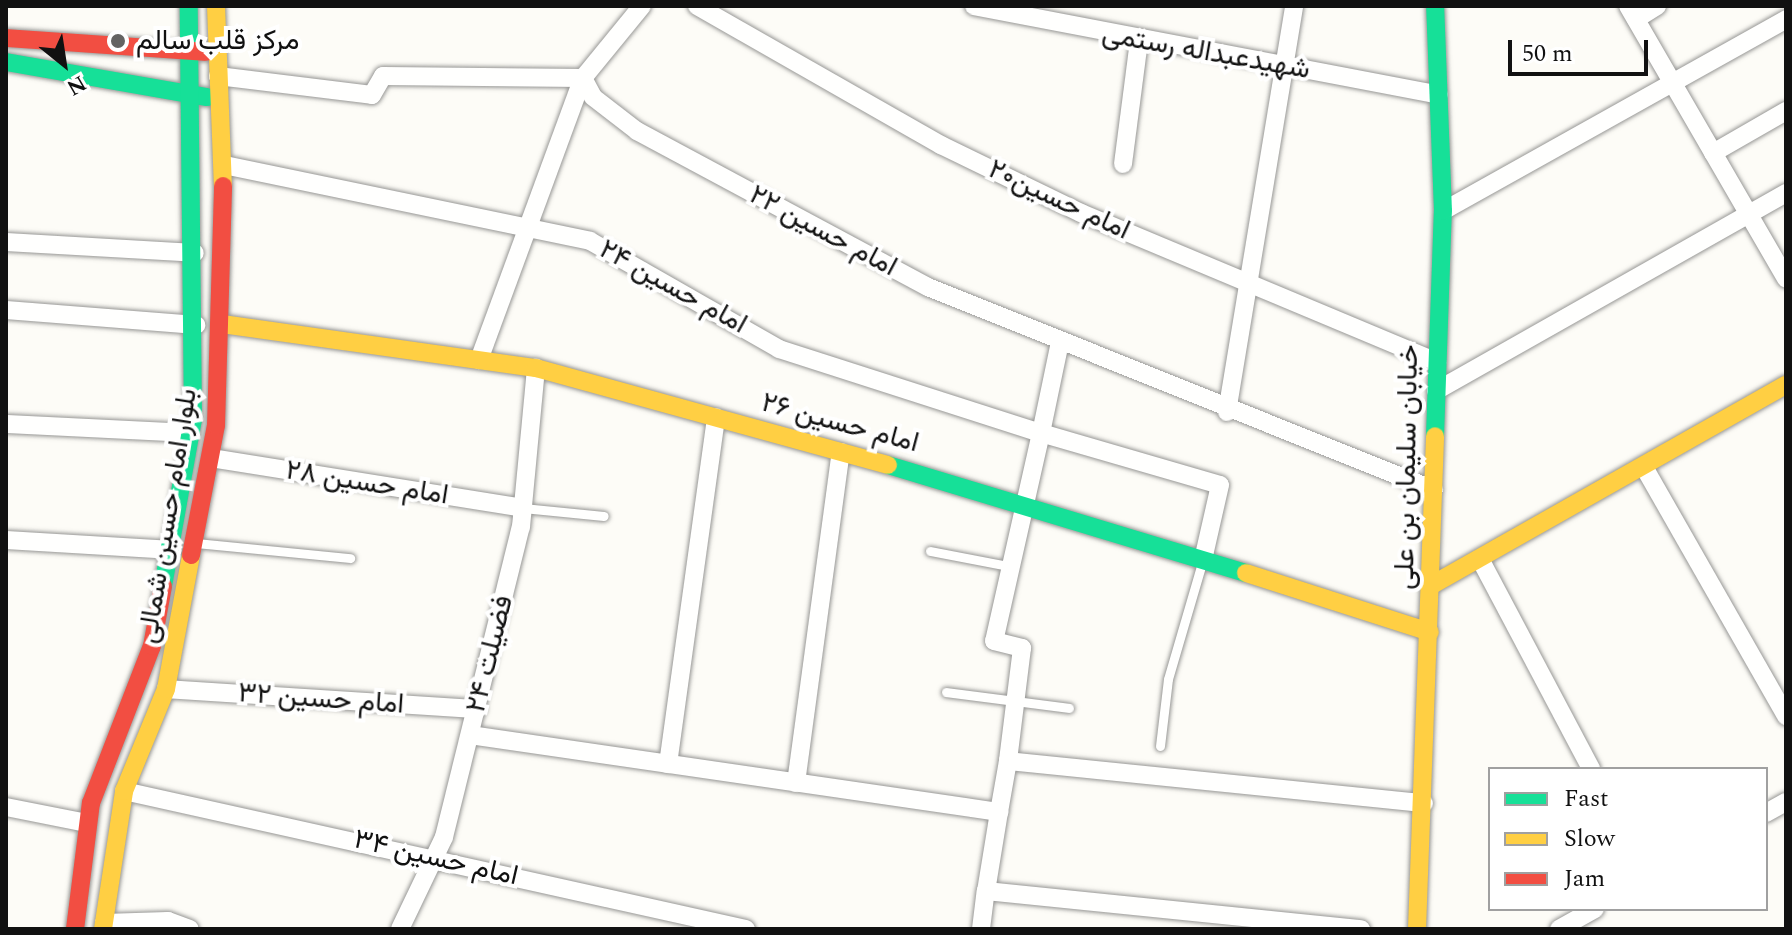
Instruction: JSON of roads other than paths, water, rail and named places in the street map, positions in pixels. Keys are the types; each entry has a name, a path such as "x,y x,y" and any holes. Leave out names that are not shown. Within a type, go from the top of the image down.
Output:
{"street":[{"name":"بلوار امام حسین شمالی","path":"75,929 87,823 152,646 173,550 191,433 196,325 189,6"},
{"name":"بلوار امام حسین شمالی","path":"104,926 124,791 166,689 211,458 222,324 224,165 216,6"},
{"path":"479,360 583,78 642,6"},
{"name":"امام حسین۲۰","path":"697,6 941,145 1437,362"},
{"name":"شهیدعبداله رستمی","path":"974,6 1439,95"},
{"path":"1227,412 1288,67 1294,6"},
{"name":"خیابان سلیمان بن علی","path":"1417,929 1432,585 1443,211 1435,6"},
{"path":"1657,6 1632,12 1786,279"},
{"path":"1443,211 1786,19"},
{"path":"6,38 218,53"},
{"path":"1123,164 1139,40"},
{"path":"6,62 219,99"},
{"path":"218,76 372,95 383,76 583,78"},
{"name":"امام حسین ۲۲","path":"583,78 593,97 637,131 928,287 1227,412 1434,490"},
{"path":"1713,153 1786,111"},
{"name":"امام حسین ۲۴","path":"224,165 528,224 590,241 779,349 1041,433 1220,485 1203,560"},
{"path":"1436,391 1786,193"},
{"path":"6,242 195,253"},
{"path":"6,310 196,325"},
{"name":"امام حسین ۲۶","path":"222,324 536,368 1027,503 1430,632"},
{"path":"981,929 1008,761 1022,648 994,641 1013,567 1060,342"},
{"name":"فضیلت ۲۴","path":"400,929 431,855 444,837 477,709 523,508 536,368"},
{"path":"1432,585 1786,385"},
{"path":"668,764 716,417"},
{"path":"6,424 191,433"},
{"path":"796,783 841,452"},
{"name":"امام حسین ۲۸","path":"211,458 523,508"},
{"path":"1644,467 1786,716"},
{"path":"6,540 173,550"},
{"path":"1480,559 1590,767"},
{"name":"امام حسین ۳۲","path":"166,689 477,709"},
{"path":"470,735 999,812"},
{"path":"1008,761 1424,803"},
{"name":"امام حسین ۳۴","path":"124,791 431,855 744,929"},
{"path":"1768,812 1786,802"},
{"path":"6,807 87,823"},
{"path":"986,891 1361,929"},
{"path":"1559,929 1591,911"},
{"path":"104,926 168,921 190,929"}],"lane":[{"path":"523,508 604,516"},
{"path":"196,543 350,558"},
{"path":"930,551 1013,567"},
{"path":"1160,746 1168,679 1203,560"},
{"path":"946,692 1015,706 1069,708"}],"place":[{"name":"مرکز قلب سالم","path":"118,41"}]}
